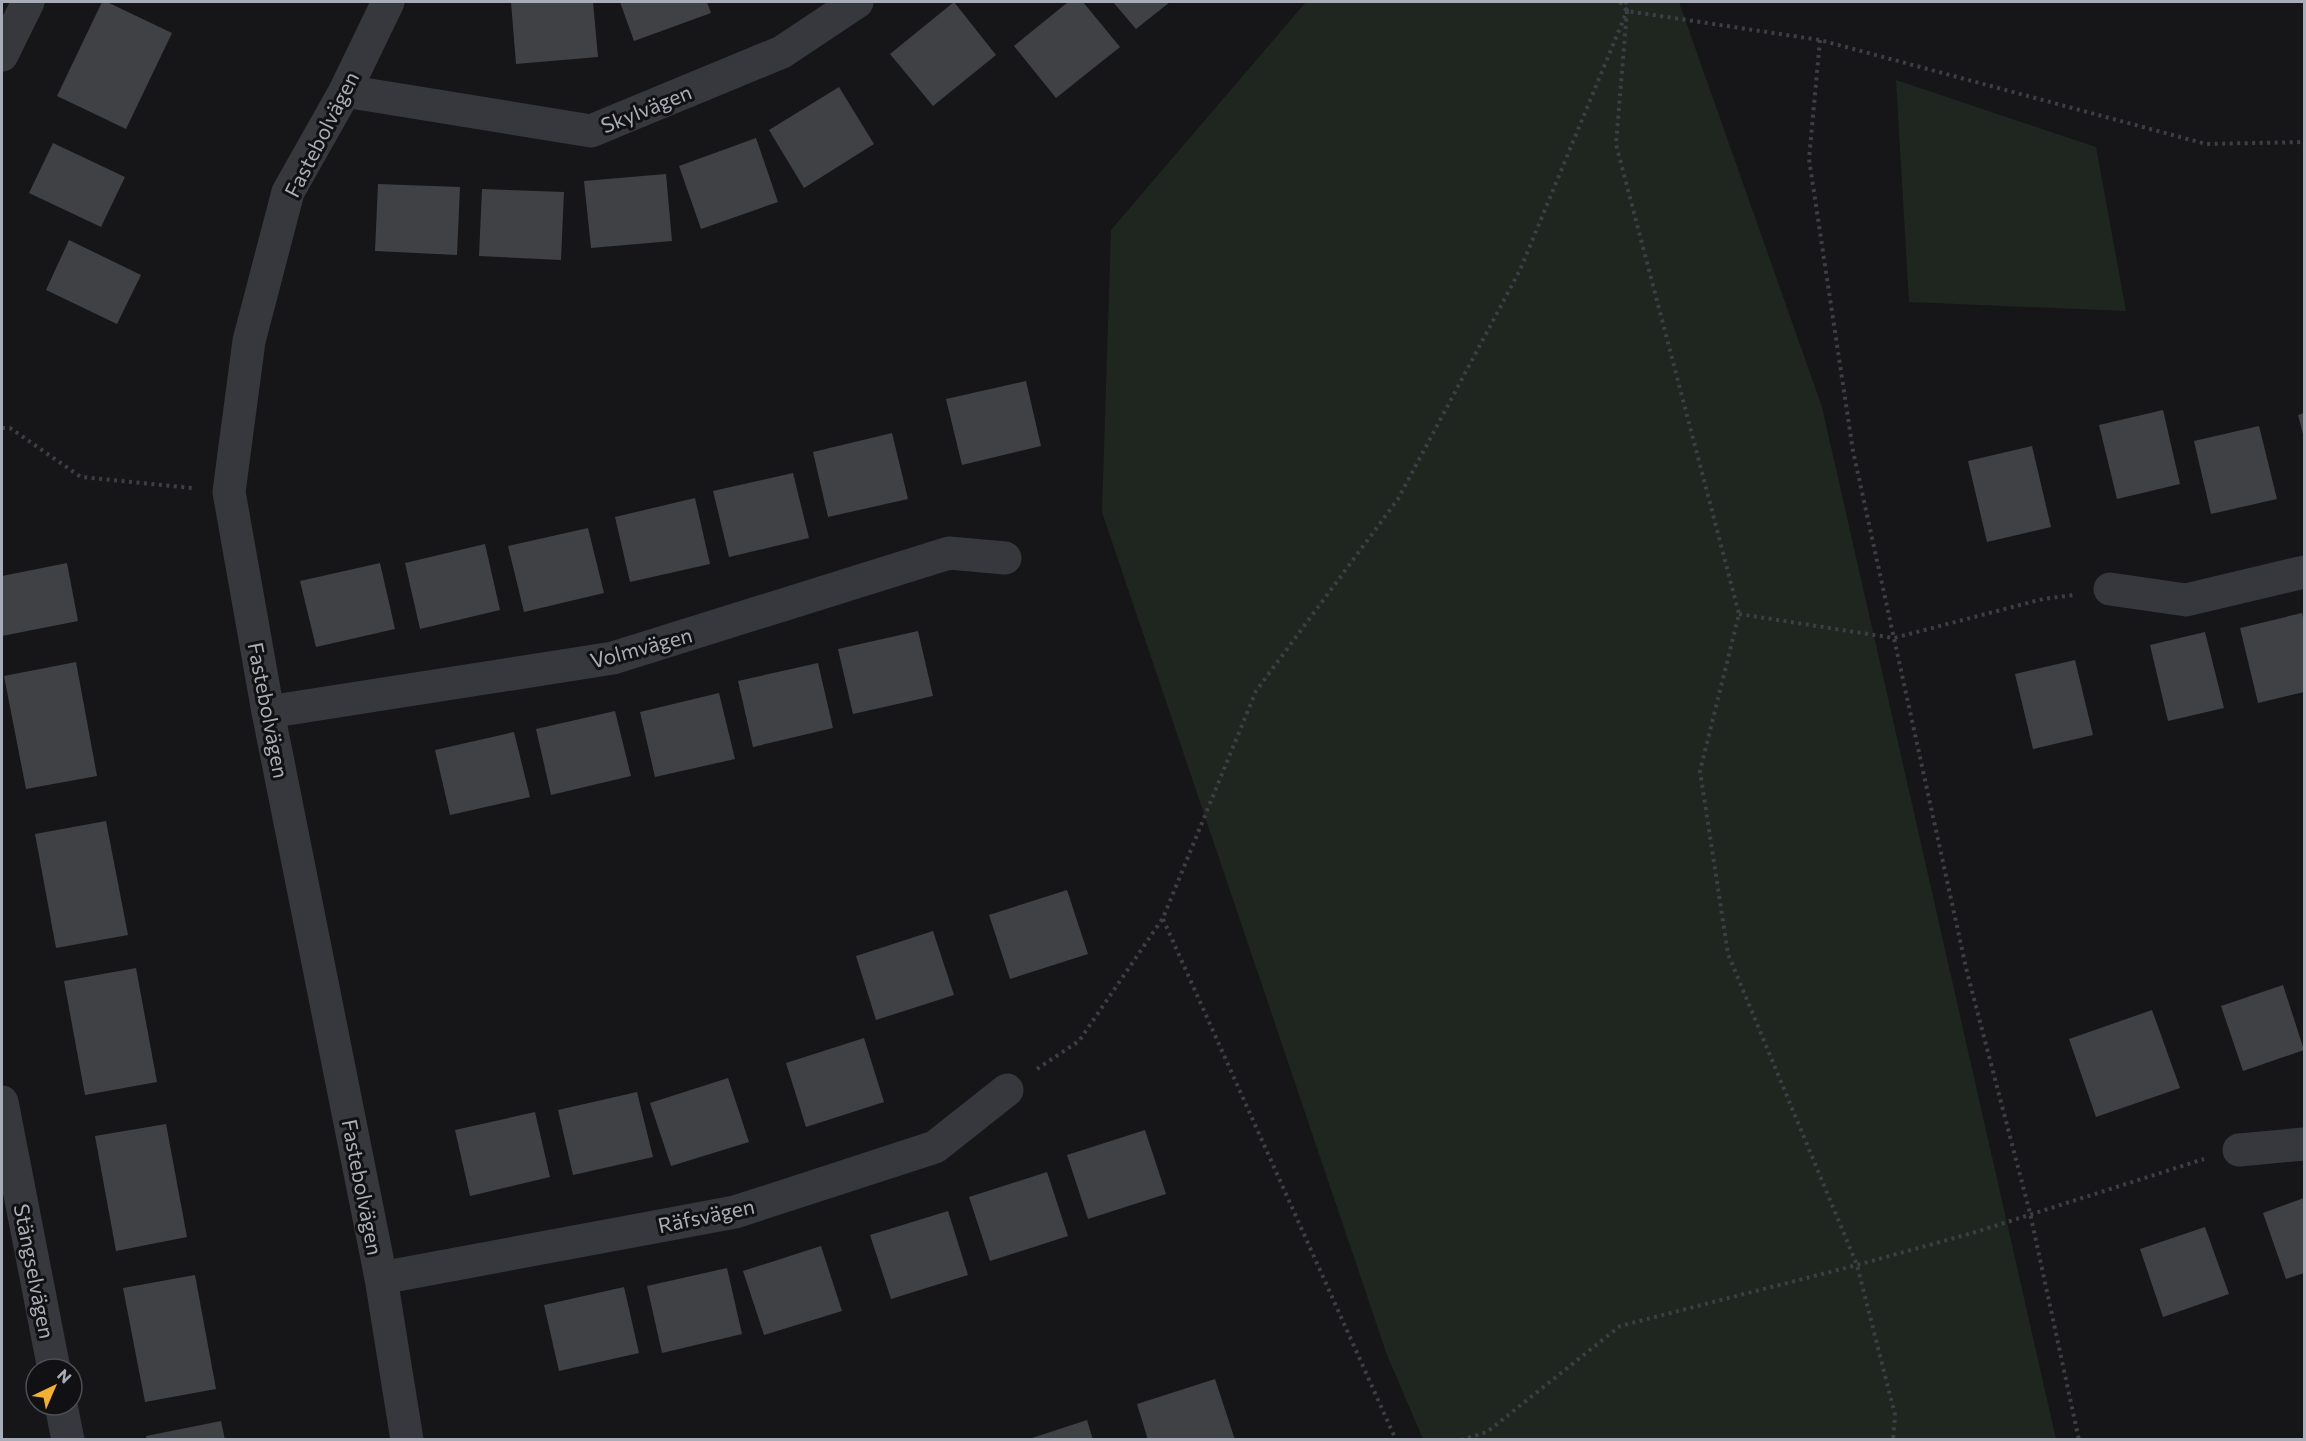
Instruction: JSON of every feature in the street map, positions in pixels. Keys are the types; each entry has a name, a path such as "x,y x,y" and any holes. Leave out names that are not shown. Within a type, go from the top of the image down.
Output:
{"street":[{"path":"2,55 28,2"},
{"name":"Fastebolvägen","path":"388,2 345,91 288,192 249,341 229,492 268,712 381,1278 407,1440"},
{"name":"Skylvägen","path":"345,91 591,131 782,52 857,2"},
{"name":"Volmvägen","path":"268,712 614,658 949,553 1005,558"},
{"path":"2110,589 2186,600 2304,572"},
{"name":"Räfsvägen","path":"381,1278 735,1212 935,1147 1007,1090"},
{"name":"Stängselvägen","path":"2,1102 52,1357"},
{"path":"2239,1150 2304,1144"},
{"path":"63,1417 68,1440"}],"path":[{"path":"1620,2 1627,11 1820,40 2206,144 2304,142"},
{"path":"1626,2 1616,144 1739,614 1700,771 1728,954 1857,1265 1895,1414 1893,1440"},
{"path":"1007,1090 1079,1041 1163,918 1256,692 1398,499 1520,270 1627,11"},
{"path":"1820,40 1809,159 1853,451 1967,972 2030,1214 2079,1440"},
{"path":"2,428 10,429 81,477 229,492"},
{"path":"1739,614 1894,638 2043,599 2110,589"},
{"path":"1163,918 1396,1440"},
{"path":"1461,1440 1487,1432 1620,1326 1976,1232 2177,1166 2239,1150"}],"shaded area":[{"path":"1306,2 1679,2 1822,407 2056,1439 1423,1439 1387,1355 1102,512 1111,230"},
{"path":"1896,80 2096,147 2126,311 1909,302"}],"building":[{"path":"102,2 107,2 172,33 126,129 57,96"},
{"path":"511,2 593,2 598,57 516,64"},
{"path":"620,2 707,2 711,13 634,41"},
{"path":"954,2 996,55 933,106 890,54"},
{"path":"1068,2 1083,2 1120,47 1056,98 1014,46"},
{"path":"1113,2 1170,2 1136,29"},
{"path":"839,87 874,144 804,188 769,130"},
{"path":"756,138 778,202 701,229 679,166"},
{"path":"53,143 125,177 101,227 29,193"},
{"path":"666,174 672,241 591,248 584,181"},
{"path":"378,184 460,187 457,255 375,251"},
{"path":"482,189 564,192 561,260 479,256"},
{"path":"69,240 141,275 117,324 46,290"},
{"path":"1026,381 1041,446 962,465 946,399"},
{"path":"2163,410 2180,484 2117,499 2099,425"},
{"path":"2304,413 2304,438 2298,415"},
{"path":"2259,426 2277,499 2211,514 2194,441"},
{"path":"892,433 908,499 828,517 813,452"},
{"path":"2032,446 2051,527 1987,542 1968,461"},
{"path":"793,473 809,538 729,557 713,491"},
{"path":"695,498 710,564 630,582 615,517"},
{"path":"588,528 604,593 524,612 508,546"},
{"path":"485,544 500,610 420,629 405,563"},
{"path":"67,563 78,621 2,636 2,576"},
{"path":"380,563 395,629 316,647 300,581"},
{"path":"2302,613 2304,692 2258,703 2240,628"},
{"path":"918,631 933,696 853,714 838,649"},
{"path":"2205,632 2224,708 2168,721 2150,645"},
{"path":"2075,660 2093,735 2033,749 2015,674"},
{"path":"76,662 97,776 26,789 4,676"},
{"path":"818,663 833,728 753,747 738,681"},
{"path":"719,693 735,759 655,777 640,712"},
{"path":"615,711 631,776 551,795 536,729"},
{"path":"514,732 530,797 450,815 435,750"},
{"path":"106,821 128,935 56,948 35,834"},
{"path":"1067,890 1088,954 1010,979 989,915"},
{"path":"933,931 954,995 876,1020 856,956"},
{"path":"136,968 157,1082 85,1095 64,981"},
{"path":"2283,985 2304,1050 2243,1071 2221,1006"},
{"path":"2152,1010 2180,1088 2096,1117 2069,1039"},
{"path":"864,1038 884,1102 806,1127 786,1063"},
{"path":"728,1078 749,1142 671,1166 650,1103"},
{"path":"637,1092 653,1157 573,1175 558,1110"},
{"path":"535,1112 550,1177 470,1196 455,1130"},
{"path":"166,1124 187,1237 116,1251 95,1136"},
{"path":"1145,1130 1166,1194 1088,1219 1067,1155"},
{"path":"1047,1172 1068,1236 990,1261 969,1197"},
{"path":"2304,1198 2304,1273 2286,1279 2263,1213"},
{"path":"948,1211 968,1275 891,1299 870,1235"},
{"path":"2205,1227 2229,1294 2163,1317 2140,1249"},
{"path":"821,1246 842,1311 764,1335 743,1271"},
{"path":"727,1268 742,1334 662,1353 647,1286"},
{"path":"195,1275 216,1389 145,1402 123,1288"},
{"path":"624,1287 639,1353 559,1371 544,1305"},
{"path":"1215,1379 1235,1440 1148,1440 1137,1404"},
{"path":"1087,1420 1093,1440 1029,1440 1029,1439"},
{"path":"221,1421 225,1440 147,1440 146,1436"}]}
